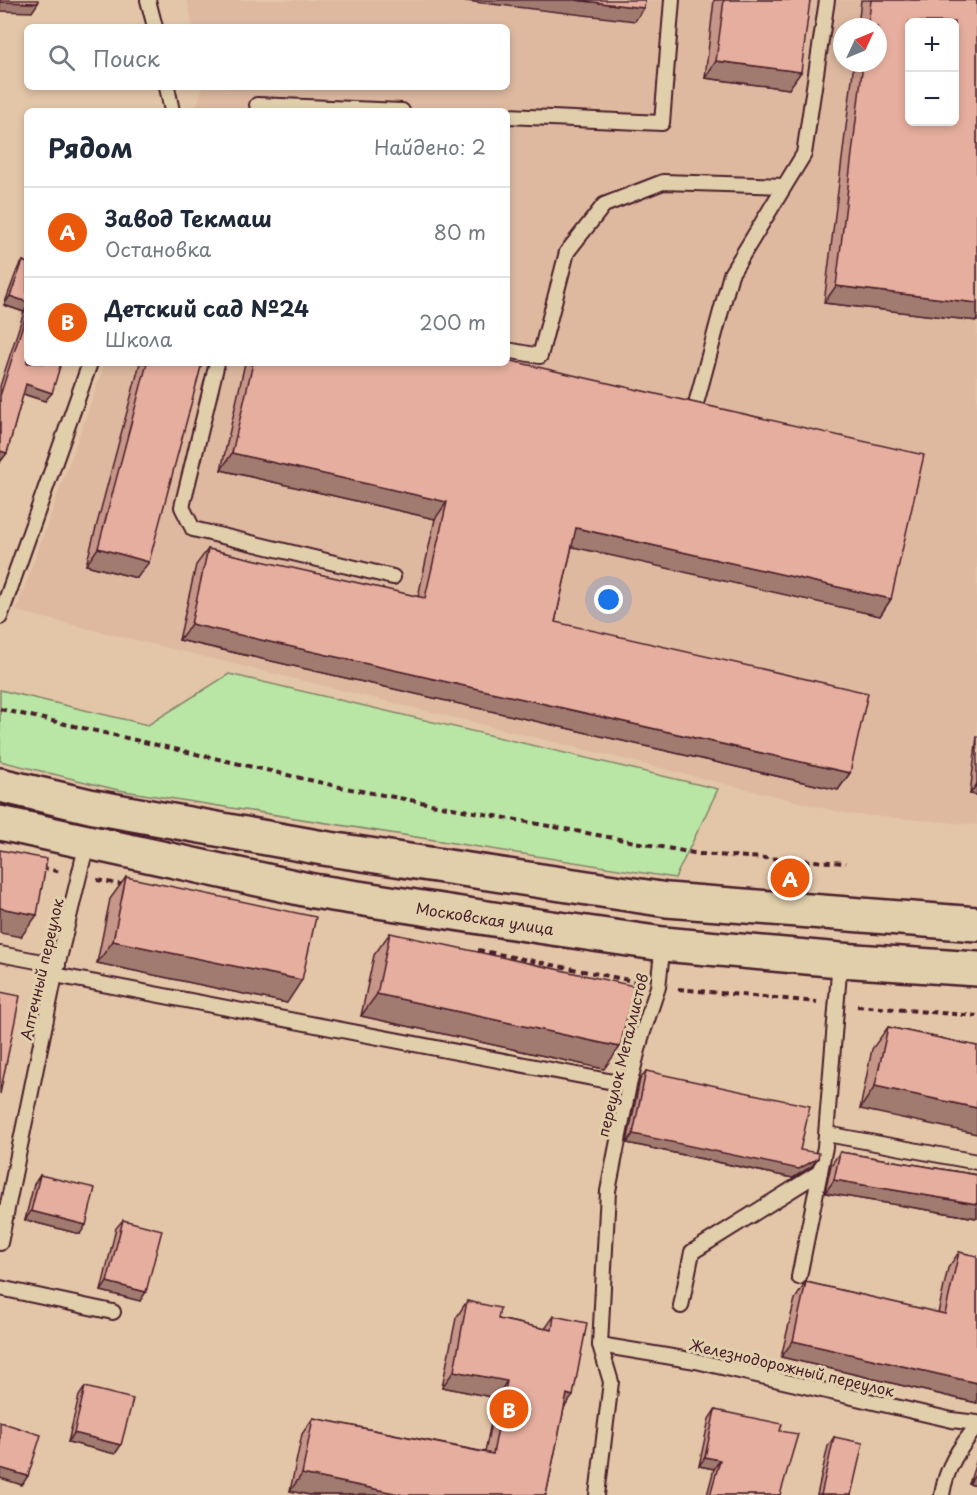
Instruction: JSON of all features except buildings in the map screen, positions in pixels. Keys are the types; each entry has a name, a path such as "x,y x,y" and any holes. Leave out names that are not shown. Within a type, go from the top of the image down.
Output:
{"main road":[{"path":"0,785 94,807 323,848 667,900 977,924"},
{"name":"Московская улица","path":"0,823 313,891 663,944 840,960 977,969"}],"lane":[{"path":"148,0 154,24"},
{"path":"510,116 662,123 672,0"},
{"path":"698,399 731,274 804,154 827,0"},
{"path":"168,90 171,108"},
{"path":"257,105 330,108"},
{"path":"510,351 540,356 567,252 604,205 663,182 784,186"},
{"path":"0,617 89,366"},
{"path":"216,366 182,507 193,529 393,577"},
{"name":"Аптечный переулок","path":"0,1243 56,970 87,843"},
{"name":"переулок Металлистов","path":"597,1495 611,1382 600,1345 608,1191 640,1038 658,987 663,944"},
{"path":"0,954 56,970 629,1085"},
{"path":"799,1277 827,1134 840,960"},
{"path":"827,1134 977,1162"},
{"path":"681,1306 692,1252 820,1172"},
{"path":"0,1288 113,1312"},
{"name":"Железнодорожный переулок","path":"600,1345 696,1361 977,1424"},
{"path":"942,1495 945,1479 957,1451 977,1424"}],"path":[{"path":"0,709 340,787 699,854 846,863"}],"shaded area":[{"path":"187,0 977,0 977,825 848,814 16,611 104,366 510,366 510,108 196,108 202,90 510,90 510,24 192,24"}],"green space":[{"path":"229,674 718,789 675,878 118,790 0,761 0,690 148,725"}],"place":[{"name":"Завод Текмаш","path":"790,878"},
{"name":"Детский сад №24","path":"509,1409"}]}
